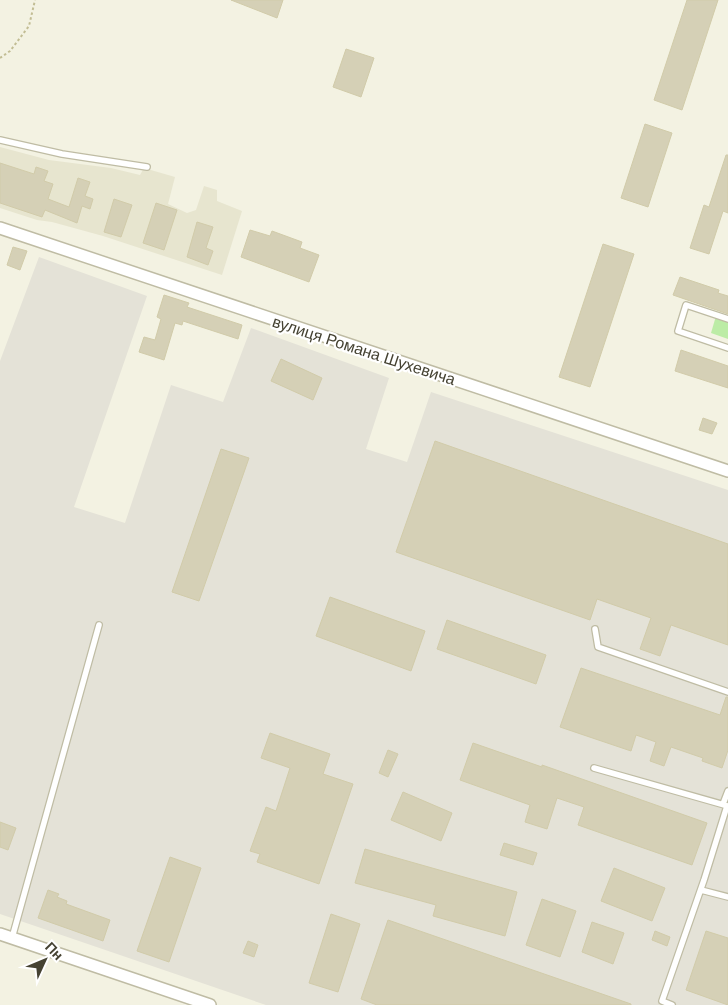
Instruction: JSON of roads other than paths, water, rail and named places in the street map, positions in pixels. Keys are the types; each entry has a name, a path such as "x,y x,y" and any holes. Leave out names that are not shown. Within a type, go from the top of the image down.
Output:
{"street":[{"name":"вулиця Романа Шухевича","path":"0,228 728,471"},
{"path":"0,934 210,1005"}],"lane":[{"path":"0,140 62,154 148,167"},
{"path":"728,319 686,306 678,331 728,348"},
{"path":"12,938 99,625"},
{"path":"595,630 598,647 728,692"},
{"path":"594,768 726,805"},
{"path":"672,1005 662,1001 701,890 726,805 728,791"},
{"path":"701,890 728,897"}]}
